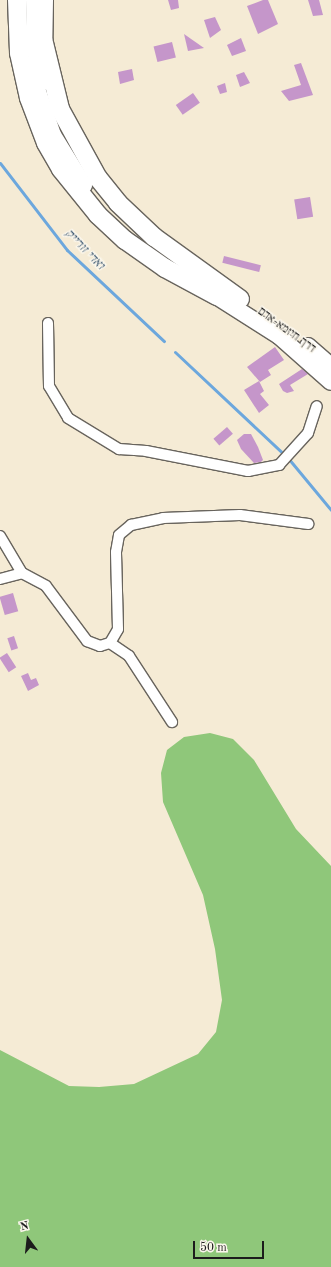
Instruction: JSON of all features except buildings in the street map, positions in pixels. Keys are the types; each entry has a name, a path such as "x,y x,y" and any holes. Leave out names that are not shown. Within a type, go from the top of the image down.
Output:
{"highway":[{"path":"17,0 19,53 29,98 46,143 61,169 98,215 125,240 165,268 217,296"},
{"path":"44,0 43,39 48,68 60,109 91,167 118,203 154,237 240,299"}],"main road":[{"name":"דרך חיזמא-אדם","path":"26,0 28,52 36,89 53,135 74,172 100,206 137,242 171,269 217,296 278,336 331,382"},
{"name":"דרך חיזמא-אדם","path":"34,0 35,46 43,87 60,132 81,168 105,201 147,241 175,263 240,299 287,328 331,366"}],"street":[{"path":"48,323 49,386 68,418 119,450 146,451 248,471 279,465 308,433 317,406"},
{"path":"0,536 22,573 46,586 87,640 100,646 110,643 118,629 116,552 119,536 131,525 163,518 240,515 308,524"},
{"path":"0,579 22,573"},
{"path":"110,643 129,656 172,722"}],"green space":[{"path":"210,733 233,739 254,760 296,829 331,866 331,1267 0,1267 0,1050 69,1086 99,1087 134,1084 198,1054 216,1032 222,1000 215,949 203,895 163,802 161,773 167,750 184,737"}],"waterway":[{"name":"ואדי זורייק","path":"0,163 67,250 164,341"},
{"name":"ואדי זורייק","path":"175,352 288,458 331,510"}]}
